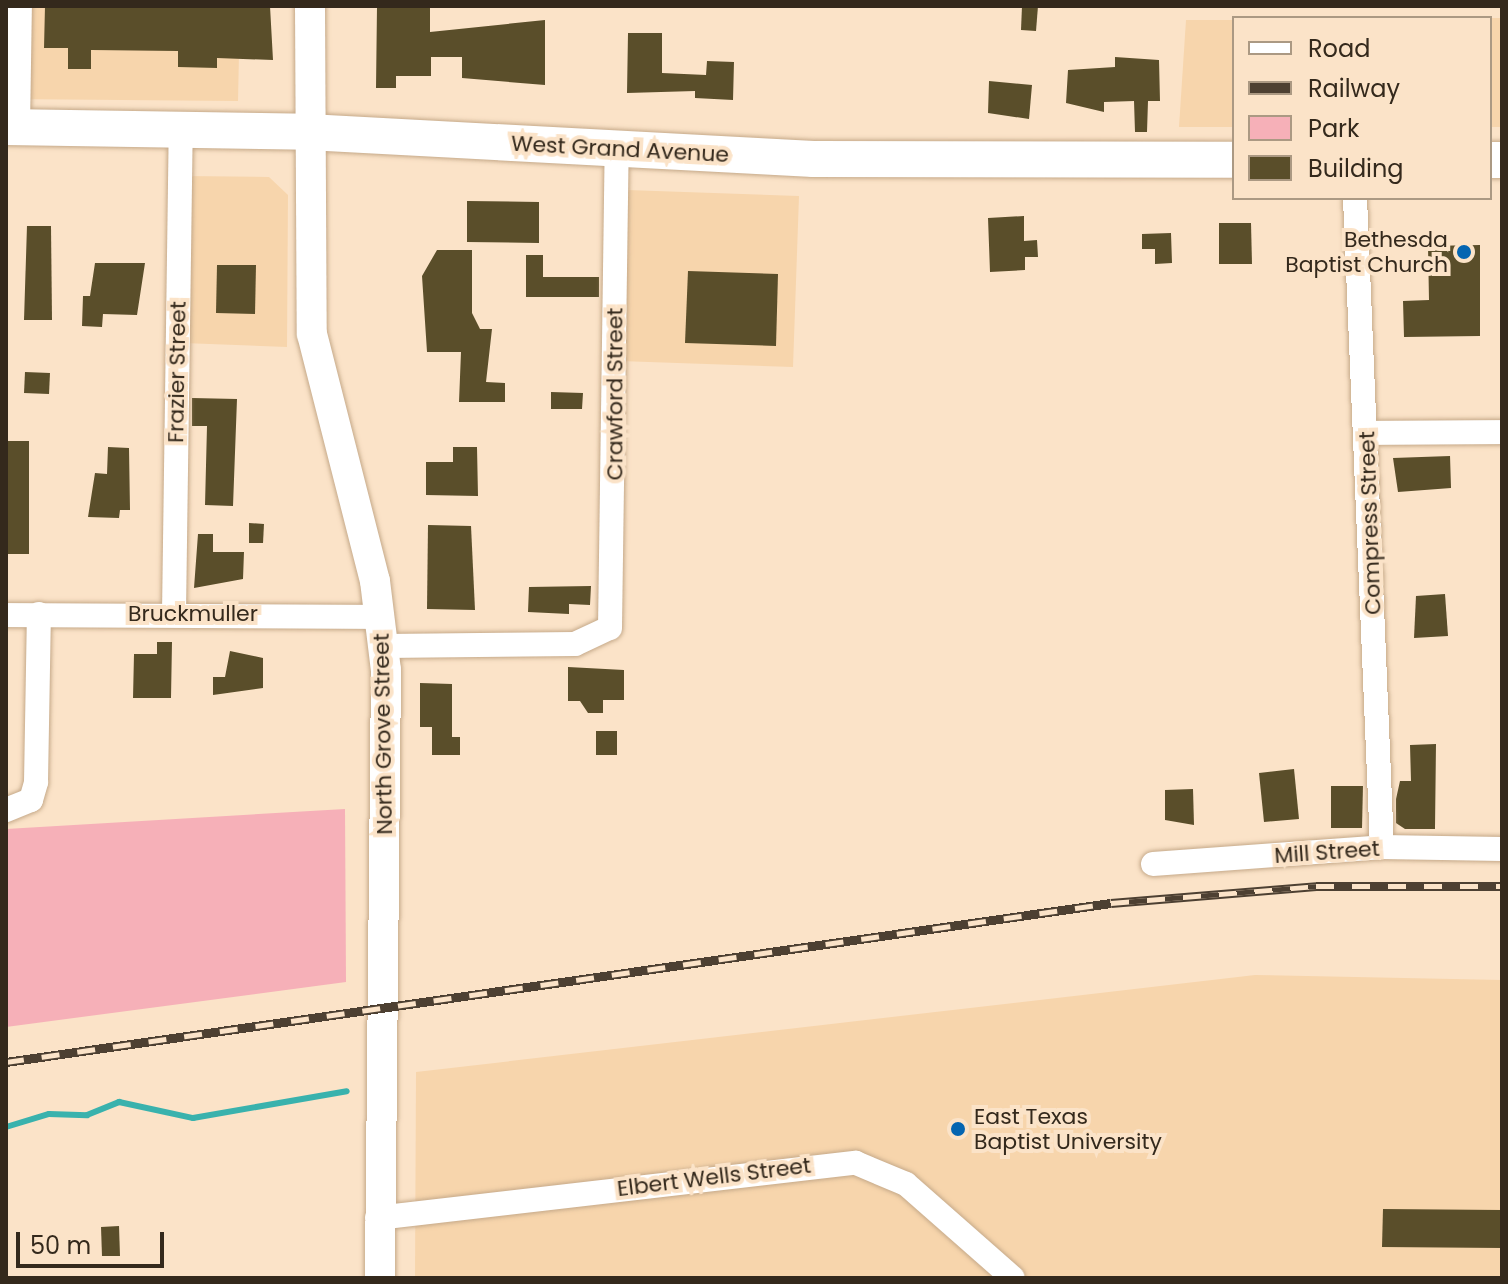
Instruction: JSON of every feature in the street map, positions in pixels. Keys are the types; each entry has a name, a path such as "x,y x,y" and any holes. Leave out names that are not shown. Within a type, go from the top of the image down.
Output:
{"highway":[{"name":"West Grand Avenue","path":"12,127 308,132 813,159 1232,160"}],"main road":[{"name":"North Grove Street","path":"310,6 308,132 312,334 382,631 377,1218 380,1278"}],"street":[{"path":"12,127 20,6"},
{"name":"Frazier Street","path":"174,613 181,130"},
{"name":"Crawford Street","path":"603,636 615,604 617,148"},
{"name":"Compress Street","path":"1355,200 1382,847"},
{"path":"1366,433 1502,432"},
{"name":"Bruckmuller","path":"6,615 174,613 575,644 603,636"},
{"path":"15,808 36,782 39,614"},
{"name":"Mill Street","path":"1153,864 1382,847 1502,849"},
{"name":"Elbert Wells Street","path":"377,1218 856,1163 922,1196 1013,1278"}],"shaded area":[{"path":"6,6 240,6 238,101 6,99"},
{"path":"1492,18 1502,18 1502,127 1492,127"},
{"path":"1186,20 1232,20 1232,127 1179,127"},
{"path":"184,176 269,177 288,195 287,347 183,343"},
{"path":"627,190 799,196 793,367 620,361"},
{"name":"East Texas Baptist University","path":"1255,975 1502,980 1502,1278 415,1278 416,1072"}],"green space":[{"path":"345,809 346,982 6,1027 6,829"}],"building":[{"path":"45,6 270,6 273,60 217,58 217,68 178,67 178,51 91,50 91,69 68,69 68,48 44,48"},
{"path":"377,6 430,6 430,32 545,20 545,85 462,78 462,57 431,57 431,76 396,76 396,88 376,88"},
{"path":"1022,6 1038,6 1036,31 1021,30"},
{"path":"628,33 662,33 662,73 706,75 707,61 734,62 733,100 695,98 695,91 627,93"},
{"path":"1115,57 1159,60 1160,101 1148,101 1147,132 1135,132 1134,101 1104,102 1104,112 1066,103 1068,70 1115,67"},
{"path":"989,81 1032,85 1029,119 988,113"},
{"path":"467,201 539,202 539,243 467,242"},
{"path":"1024,216 1024,241 1037,240 1038,257 1025,257 1025,270 990,272 988,218"},
{"path":"1219,223 1251,223 1252,264 1219,264"},
{"path":"27,226 51,226 52,320 24,320"},
{"path":"1171,233 1172,263 1155,264 1155,249 1142,249 1142,234"},
{"path":"1480,245 1480,336 1404,337 1403,301 1429,300 1428,246"},
{"path":"437,250 472,250 472,313 480,329 492,329 486,382 505,383 505,402 459,402 461,352 427,352 422,276"},
{"path":"526,255 543,255 543,277 599,277 599,297 526,297"},
{"path":"95,263 145,263 137,315 103,314 102,327 82,326 83,296 90,296"},
{"path":"217,265 256,265 255,314 216,313"},
{"path":"688,271 778,274 776,346 685,343"},
{"path":"25,372 50,373 49,394 24,393"},
{"path":"551,392 583,393 582,409 551,409"},
{"path":"192,398 237,399 233,506 205,505 207,426 192,426"},
{"path":"6,441 29,441 29,554 6,554"},
{"path":"108,447 129,448 130,510 120,510 119,518 88,517 95,473 107,474"},
{"path":"453,447 477,447 478,496 426,495 426,462 453,462"},
{"path":"1450,456 1451,488 1398,492 1393,458"},
{"path":"249,523 264,524 263,543 249,543"},
{"path":"428,525 471,526 475,610 427,609"},
{"path":"198,534 213,534 213,552 244,552 243,579 194,588"},
{"path":"591,586 590,605 569,604 569,614 528,612 529,587"},
{"path":"1445,594 1448,636 1414,638 1416,596"},
{"path":"157,642 172,642 171,698 133,698 134,654 157,654"},
{"path":"230,651 263,658 263,688 213,695 213,677 225,677"},
{"path":"568,667 624,670 624,700 603,700 603,713 588,713 580,701 568,701"},
{"path":"420,683 452,684 452,737 460,737 460,755 432,755 432,727 420,727"},
{"path":"596,731 617,731 617,755 596,755"},
{"path":"1436,744 1435,829 1405,829 1396,823 1396,799 1400,781 1411,781 1410,745"},
{"path":"1294,769 1299,819 1264,822 1259,773"},
{"path":"1331,786 1363,786 1362,828 1331,828"},
{"path":"1193,789 1194,825 1165,820 1165,790"},
{"path":"1383,1209 1502,1210 1502,1248 1382,1247"},
{"path":"119,1226 120,1256 102,1256 101,1227"}],"waterway":[{"path":"6,1127 49,1114 87,1115 119,1102 193,1118 347,1091"}],"railway":[{"path":"6,1062 1111,903 1316,886 1502,886"}],"place":[{"name":"Bethesda Baptist Church","path":"1464,252"},
{"name":"East Texas Baptist University","path":"958,1129"}]}
